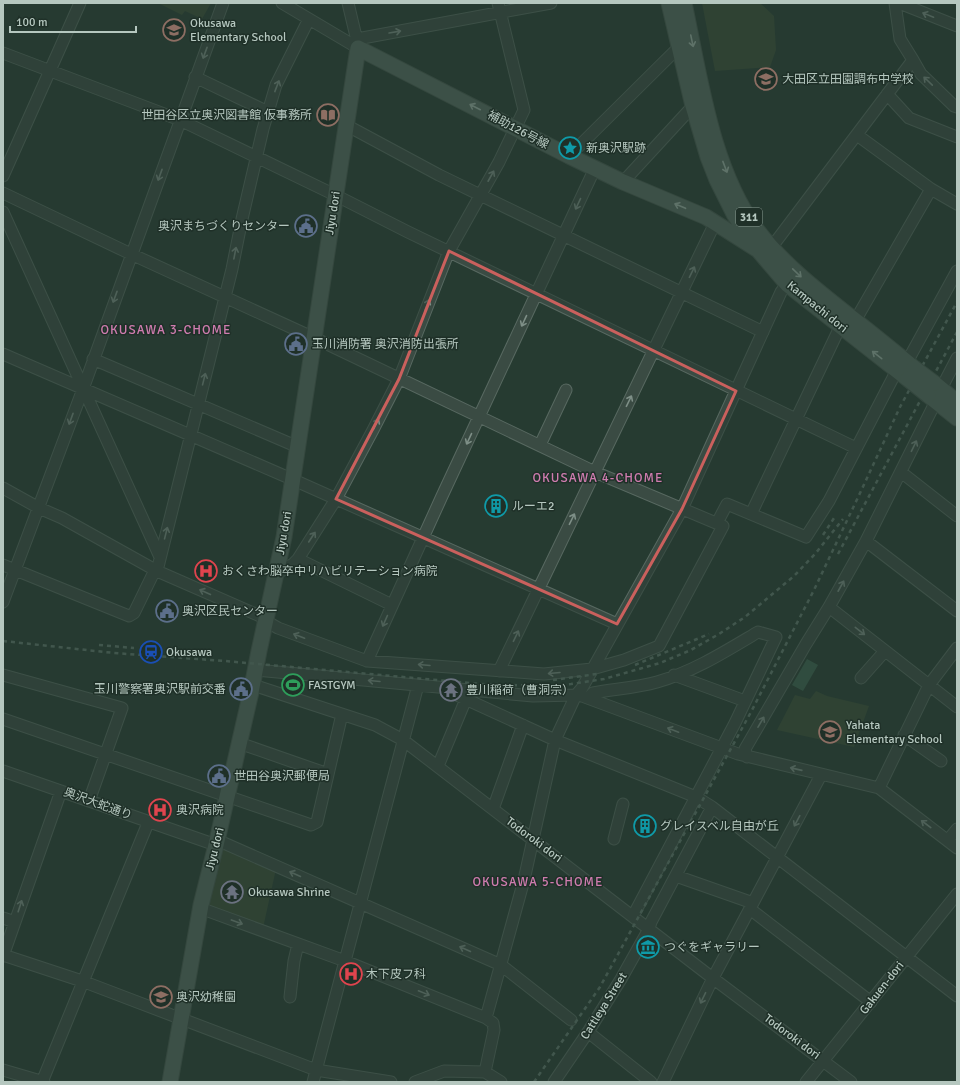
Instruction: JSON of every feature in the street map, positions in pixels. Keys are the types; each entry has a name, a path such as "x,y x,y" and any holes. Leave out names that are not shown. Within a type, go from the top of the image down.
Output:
{"main road":[{"name":"Kampachi dori","path":"669,3 693,106 708,157 717,180 734,214 765,249 787,284 840,326 907,370"},
{"name":"Kampachi dori","path":"684,3 708,116 716,143 741,205 757,229 765,249 855,321 907,370 934,392 957,418"},
{"name":"Jiyu dori","path":"170,1082 200,908 217,843 253,685 265,620 284,537 357,43"},
{"name":"補助126号線","path":"357,43 515,129 623,182 706,217 765,249"},
{"name":"Kampachi dori","path":"934,392 957,402"}],"street":[{"path":"3,176 80,3"},
{"path":"3,602 83,389 223,3"},
{"name":"補助126号線","path":"282,3 309,19 357,43"},
{"name":"Jiyu dori","path":"348,3 357,43"},
{"path":"895,3 900,39 921,74 954,106 957,107"},
{"path":"899,3 957,26"},
{"path":"357,43 500,8 544,4"},
{"path":"276,574 293,564 298,559 336,499 373,430 399,379 449,251 499,162 524,110 500,8"},
{"path":"3,565 129,616 134,613 152,574 157,570 232,269 256,156 268,112 276,85 309,19"},
{"path":"569,156 679,47"},
{"path":"3,53 180,120 856,448"},
{"path":"765,249 857,135 913,60"},
{"path":"195,77 268,112"},
{"path":"887,94 909,118 957,138"},
{"path":"623,182 693,106"},
{"path":"346,125 439,175 763,332"},
{"path":"857,135 931,190 957,204"},
{"path":"367,661 595,168"},
{"path":"855,321 931,190"},
{"path":"3,193 314,338 595,472 723,526 659,646 624,660 592,668 544,674 367,661 278,628 260,616 157,570 62,518 39,508 3,488"},
{"path":"3,212 160,557"},
{"path":"499,671 715,223"},
{"path":"717,523 727,504 806,536 829,501 856,448 907,370 957,271"},
{"path":"486,1018 533,839 556,740 576,695 582,688 682,509 781,292 787,284"},
{"path":"751,514 840,326"},
{"path":"3,354 293,480 617,624"},
{"path":"747,757 745,749 806,644 829,608 866,541 901,472 934,392 957,358"},
{"path":"93,359 298,447"},
{"path":"540,445 566,390"},
{"path":"901,472 957,516"},
{"path":"866,541 957,611"},
{"path":"298,559 392,605"},
{"path":"829,608 957,707"},
{"path":"588,698 593,693 656,682 698,666 758,632 776,637 722,748 633,916"},
{"path":"879,788 929,685 956,650"},
{"path":"861,678 885,651"},
{"path":"256,670 481,692 533,696 576,695 588,698 747,757 879,788 957,848"},
{"path":"3,674 122,708 89,801"},
{"path":"674,675 745,701"},
{"name":"Todoroki dori","path":"253,685 375,725 403,740 851,1082"},
{"path":"313,1082 418,685"},
{"path":"440,687 556,740 696,797 712,807 957,996"},
{"path":"438,766 466,700"},
{"path":"3,719 311,825 317,822 342,714"},
{"path":"494,809 523,725"},
{"path":"904,735 941,761"},
{"path":"239,743 328,774"},
{"name":"奥沢大蛇通り","path":"3,770 148,822 217,843 360,903 501,965 571,1020"},
{"path":"663,1082 713,978 821,774"},
{"path":"61,791 3,955 82,981 316,1070 391,1082"},
{"path":"614,839 623,804"},
{"name":"Cattleya Street","path":"554,1082 622,979 712,807"},
{"path":"3,1070 42,1082 148,822"},
{"path":"948,840 957,829"},
{"path":"676,876 751,906 871,1002"},
{"name":"Gakuen-dori","path":"806,1082 906,957 955,902"},
{"path":"200,908 345,961 486,1018 493,1023 494,1030 485,1072"},
{"path":"3,918 15,922"},
{"path":"290,997 294,961 298,944"},
{"path":"588,1032 651,1082"},
{"path":"414,1082 444,1071 485,1072 500,1082"}],"highlighted area":[{"path":"449,251 736,391 682,509 617,624 336,499 399,379"}],"shaded area":[{"path":"158,3 211,3 202,19 185,11 182,15"},
{"path":"702,3 760,3 774,16 776,50 770,67 715,71"},
{"path":"807,659 818,665 803,691 792,685"},
{"path":"816,691 827,696 869,706 854,747 777,730 795,695 810,699"},
{"path":"219,844 276,869 263,928 203,906"}],"railway":[{"path":"534,1082 600,987 751,712 814,590 900,407 957,302"},
{"path":"838,554 957,332"},
{"path":"823,535 836,515"},
{"path":"3,641 114,653 225,661 481,684 543,686 571,684 604,679 660,663 691,650 719,634 745,617 794,576 815,554 843,519"},
{"path":"635,665 709,634"},
{"path":"99,645 134,648"},
{"path":"553,680 597,674"}],"place":[{"name":"Okusawa Elementary School","path":"174,30"},
{"name":"大田区立田園調布中学校","path":"766,79"},
{"name":"世田谷区立奥沢図書館 仮事務所","path":"328,115"},
{"name":"新奥沢駅跡","path":"570,148"},
{"name":"奥沢まちづくりセンター","path":"306,226"},
{"name":"玉川消防署 奥沢消防出張所","path":"296,344"},
{"name":"ルーエ2","path":"496,506"},
{"name":"おくさわ脳卒中リハビリテーション病院","path":"206,571"},
{"name":"奥沢区民センター","path":"167,611"},
{"name":"Okusawa","path":"151,652"},
{"name":"FASTGYM","path":"293,685"},
{"name":"玉川警察署奥沢駅前交番","path":"241,689"},
{"name":"豊川稲荷（曹洞宗）","path":"451,690"},
{"name":"Yahata Elementary School","path":"830,732"},
{"name":"世田谷奥沢郵便局","path":"219,776"},
{"name":"奥沢病院","path":"160,810"},
{"name":"グレイスベル自由が丘","path":"645,826"},
{"name":"Okusawa Shrine","path":"232,892"},
{"name":"つぐをギャラリー","path":"648,947"},
{"name":"木下皮フ科","path":"351,974"},
{"name":"奥沢幼稚園","path":"161,997"}],"district":[{"name":"OKUSAWA 3-CHOME","path":"166,330"},
{"name":"OKUSAWA 4-CHOME","path":"598,478"},
{"name":"OKUSAWA 5-CHOME","path":"538,882"}]}
